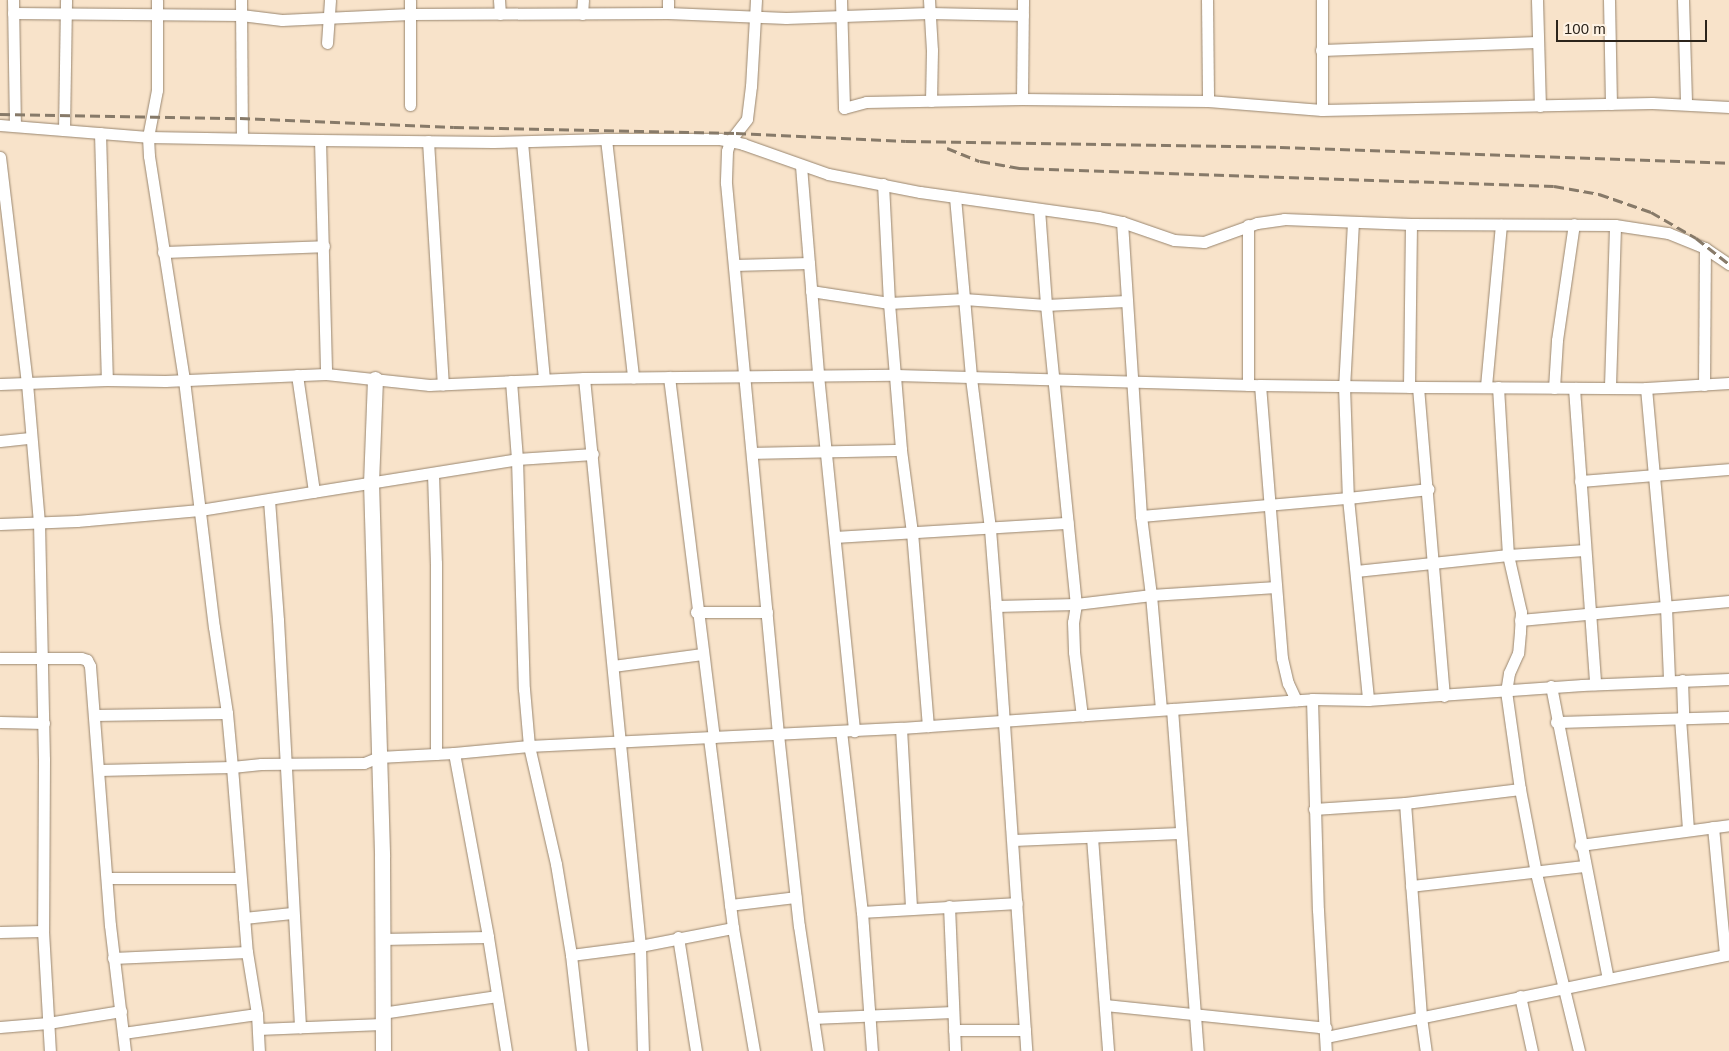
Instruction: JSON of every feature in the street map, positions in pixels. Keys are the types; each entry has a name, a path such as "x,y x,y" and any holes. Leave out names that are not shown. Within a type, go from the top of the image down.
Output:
{"street":[{"path":"13,0 15,126"},
{"path":"64,130 66,0"},
{"path":"156,0 157,90 148,137 151,176 184,380 214,627 228,713 240,878 247,952 257,1014 259,1051"},
{"path":"241,0 242,137"},
{"path":"327,44 330,0"},
{"path":"410,0 410,105"},
{"path":"499,0 500,14"},
{"path":"582,14 583,0"},
{"path":"668,0 668,13"},
{"path":"756,0 747,119 730,141 727,151 726,183 753,453 778,734 796,897 818,1051"},
{"path":"841,0 844,108 866,102 1022,99 1208,101 1322,110 1611,104 1686,104 1729,107"},
{"path":"929,0 932,50 931,101"},
{"path":"1022,99 1023,0"},
{"path":"1207,0 1208,101"},
{"path":"1322,0 1322,110"},
{"path":"1537,0 1540,106"},
{"path":"1610,0 1611,104"},
{"path":"1682,0 1686,104"},
{"path":"13,13 241,15 282,20 410,14 668,13 755,17 841,17 929,13 1023,15"},
{"path":"1321,50 1538,42"},
{"path":"0,125 148,137 242,137 428,142 522,142 606,138 691,138 730,141 801,166 955,197 1122,222 1156,236 1190,242 1211,240 1264,221 1284,219 1411,224 1615,225 1668,233 1705,248 1729,264"},
{"path":"100,132 106,380"},
{"path":"606,138 633,377"},
{"path":"320,140 326,374"},
{"path":"428,142 443,385"},
{"path":"522,142 544,379"},
{"path":"0,157 27,383 38,522 44,723 42,931 50,1051"},
{"path":"801,166 818,375 828,452 854,731"},
{"path":"883,184 888,303 912,532 928,726"},
{"path":"955,197 971,378 990,529 1002,720 1013,840 1026,1051"},
{"path":"1039,209 1046,305 1076,604 1073,622 1074,652 1082,716"},
{"path":"1122,222 1130,380 1140,516 1167,709 1180,833 1198,1051"},
{"path":"1353,222 1344,386 1348,498 1368,700"},
{"path":"1411,224 1413,387 1428,489 1444,696"},
{"path":"1554,388 1557,340 1574,224"},
{"path":"1501,225 1492,386 1508,555 1519,603 1520,620 1518,653 1509,673 1506,691 1520,789 1536,873 1579,1051"},
{"path":"1610,386 1615,225"},
{"path":"1248,226 1248,385"},
{"path":"163,252 324,246"},
{"path":"1704,385 1705,248"},
{"path":"734,266 809,262"},
{"path":"811,291 888,303 964,299 1046,305 1126,301"},
{"path":"0,384 106,380 184,380 326,374 443,385 544,379 818,375 896,375 1130,380 1248,385 1413,387 1574,388 1610,386 1646,388 1729,383"},
{"path":"297,375 314,492"},
{"path":"669,377 730,905 754,1051"},
{"path":"584,378 640,946 642,1051"},
{"path":"375,379 371,482 379,756 383,1051"},
{"path":"511,381 517,459 524,689 529,746 556,864 571,955 582,1051"},
{"path":"1260,385 1282,658 1288,683 1296,700"},
{"path":"1574,388 1595,684"},
{"path":"1646,388 1666,607 1669,680"},
{"path":"0,442 30,438"},
{"path":"753,453 902,450"},
{"path":"0,524 200,510 517,459 593,454"},
{"path":"1580,481 1729,469"},
{"path":"433,474 436,563 436,754"},
{"path":"1140,516 1428,489"},
{"path":"268,500 286,763 292,913 300,1027"},
{"path":"836,537 1068,524"},
{"path":"1356,571 1508,555 1585,550"},
{"path":"996,606 1076,604 1151,595 1276,587"},
{"path":"1520,620 1729,601"},
{"path":"696,612 767,612"},
{"path":"613,666 702,654"},
{"path":"0,658 81,658 87,660 99,770 113,958 126,1051"},
{"path":"99,770 232,767 286,763 364,763 379,756 454,753 529,746 854,731 1312,699 1368,700 1444,696 1551,686 1729,679"},
{"path":"1682,680 1682,718 1688,830"},
{"path":"1551,686 1556,722 1580,845 1608,978"},
{"path":"1312,699 1318,910 1326,1051"},
{"path":"94,715 228,713"},
{"path":"1556,722 1729,717"},
{"path":"0,722 44,723"},
{"path":"901,728 911,909"},
{"path":"841,731 862,912 872,1051"},
{"path":"454,753 488,937 506,1051"},
{"path":"1314,809 1405,803 1520,789"},
{"path":"1405,803 1421,1017 1426,1051"},
{"path":"1580,845 1729,825"},
{"path":"1105,1005 1196,1014 1326,1032 1421,1017 1727,954 1713,827"},
{"path":"1013,840 1180,833"},
{"path":"1092,837 1108,1051"},
{"path":"1412,886 1585,866"},
{"path":"107,878 240,878"},
{"path":"730,905 796,897"},
{"path":"862,912 1017,903"},
{"path":"948,906 954,1051"},
{"path":"244,918 292,913"},
{"path":"571,955 640,946 678,937 733,928"},
{"path":"0,932 42,931"},
{"path":"382,939 488,937"},
{"path":"678,937 696,1051"},
{"path":"113,958 247,952"},
{"path":"258,1029 300,1027 382,1018 498,996"},
{"path":"1520,996 1532,1051"},
{"path":"0,1027 48,1023 121,1011"},
{"path":"813,1018 953,1012"},
{"path":"123,1033 257,1014"},
{"path":"954,1030 1024,1030"}],"railway":[{"path":"0,114 240,118 454,127 736,133 906,141 1280,147 1729,163"},
{"path":"947,148 980,161 1019,168 1554,186 1599,194 1651,212 1696,238 1729,264"}]}
